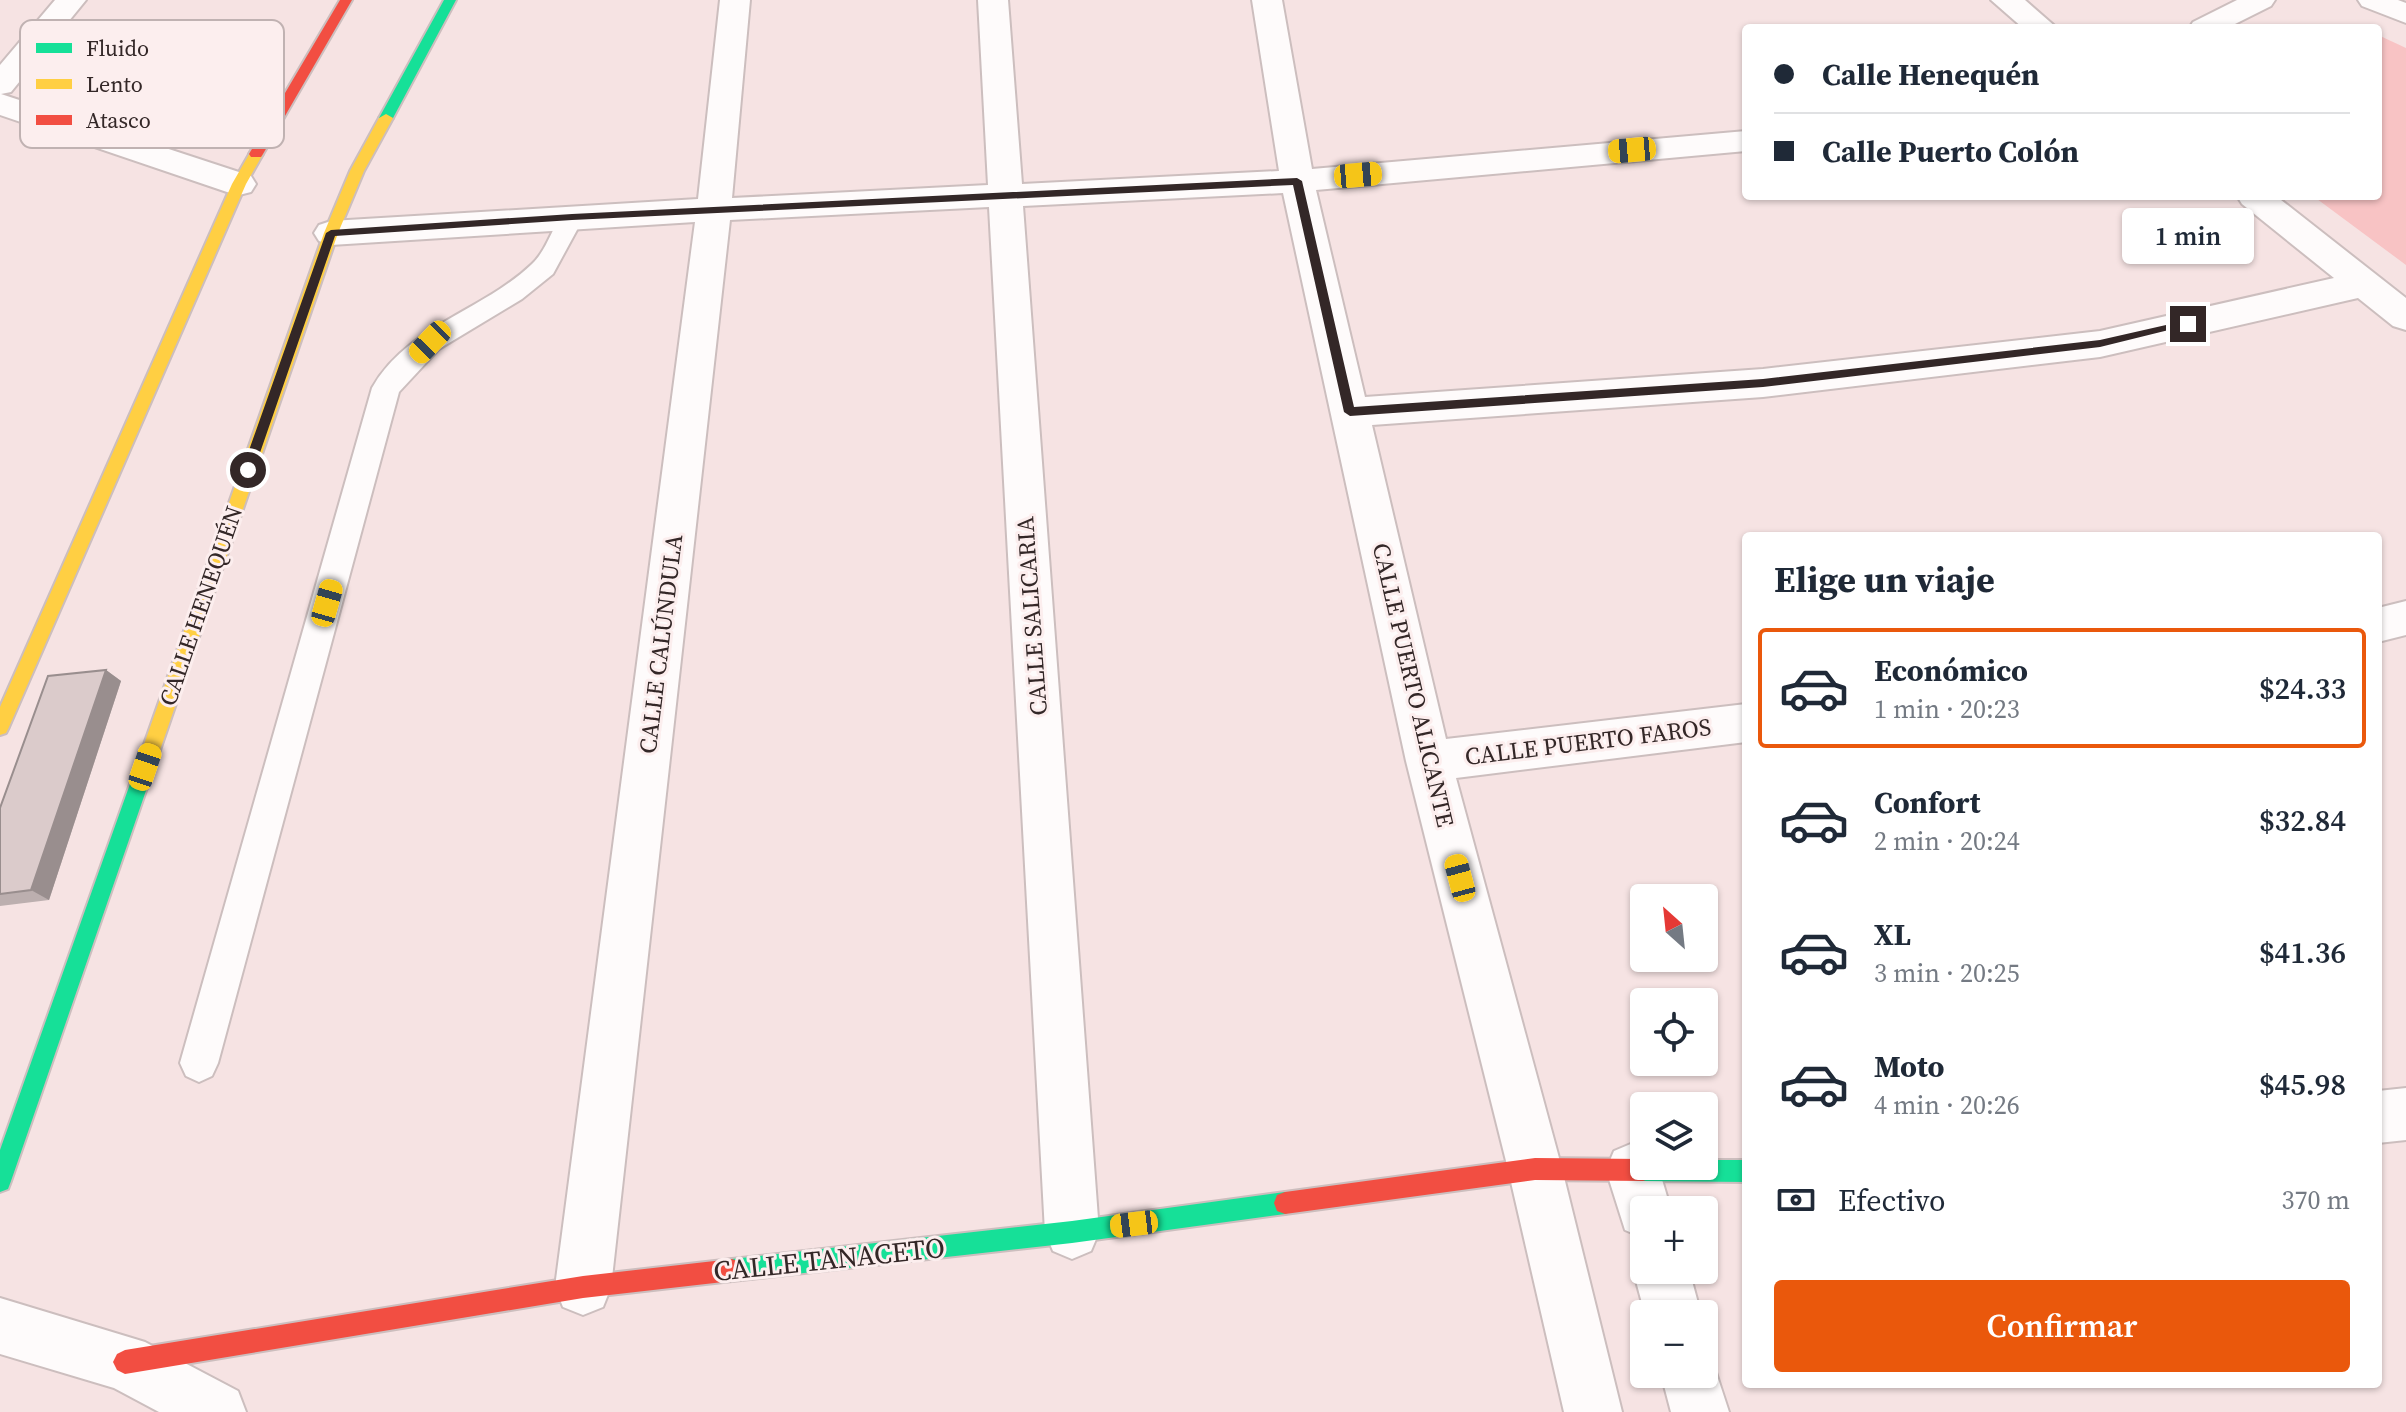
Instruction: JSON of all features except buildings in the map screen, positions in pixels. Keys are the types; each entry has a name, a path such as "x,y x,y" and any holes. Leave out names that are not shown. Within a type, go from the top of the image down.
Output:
{"main road":[{"path":"284,107 346,0"},
{"name":"CALLE HENEQUÉN","path":"0,1181 331,233 357,171 450,0"},
{"path":"0,727 239,184 260,148"},
{"name":"CALLE TANACETO","path":"125,1362 583,1287 1072,1232 1535,1169 1638,1190 1742,1172"}],"street":[{"path":"54,20 71,0"},
{"name":"CALLE CALÚNDULA","path":"583,1287 714,210 735,0"},
{"name":"CALLE SALICARIA","path":"993,0 1072,1232"},
{"name":"CALLE PUERTO ALICANTE","path":"1267,0 1297,181 1429,761 1535,1169 1593,1412"},
{"path":"2006,0 2037,24"},
{"path":"2212,24 2260,0"},
{"path":"2373,0 2406,14"},
{"path":"0,85 20,61"},
{"path":"0,104 20,111"},
{"path":"331,233 572,217 1297,181 1742,141"},
{"path":"131,148 239,184"},
{"path":"2259,200 2406,317"},
{"path":"1350,412 1763,383 2100,344 2364,284"},
{"path":"2382,624 2406,618"},
{"name":"CALLE PUERTO FAROS","path":"1429,761 1742,723"},
{"path":"2382,1117 2406,1114"},
{"path":"0,1326 125,1362 217,1412"},
{"path":"1694,1388 1700,1412"}],"lane":[{"path":"199,1063 386,388 430,342 513,293 544,268 572,217"}],"shaded area":[{"path":"2382,37 2406,48 2406,265 2318,200 2382,200"}],"traffic: fast":[{"path":"386,118 450,0"},
{"path":"0,1181 150,753"},
{"path":"1718,1171 1742,1171"},
{"path":"732,1270 1072,1232 1285,1203"}],"traffic: slow":[{"path":"150,753 331,233 357,171 386,118"},
{"path":"0,727 239,184 256,154"}],"traffic: jam":[{"path":"284,106 346,0"},
{"path":"256,154 260,148"},
{"path":"1285,1203 1535,1169 1630,1170"},
{"path":"125,1362 583,1287 732,1270"}],"route":[{"path":"248,470 331,233 572,217 1297,181 1350,412 1763,383 2100,344 2188,324"}]}
